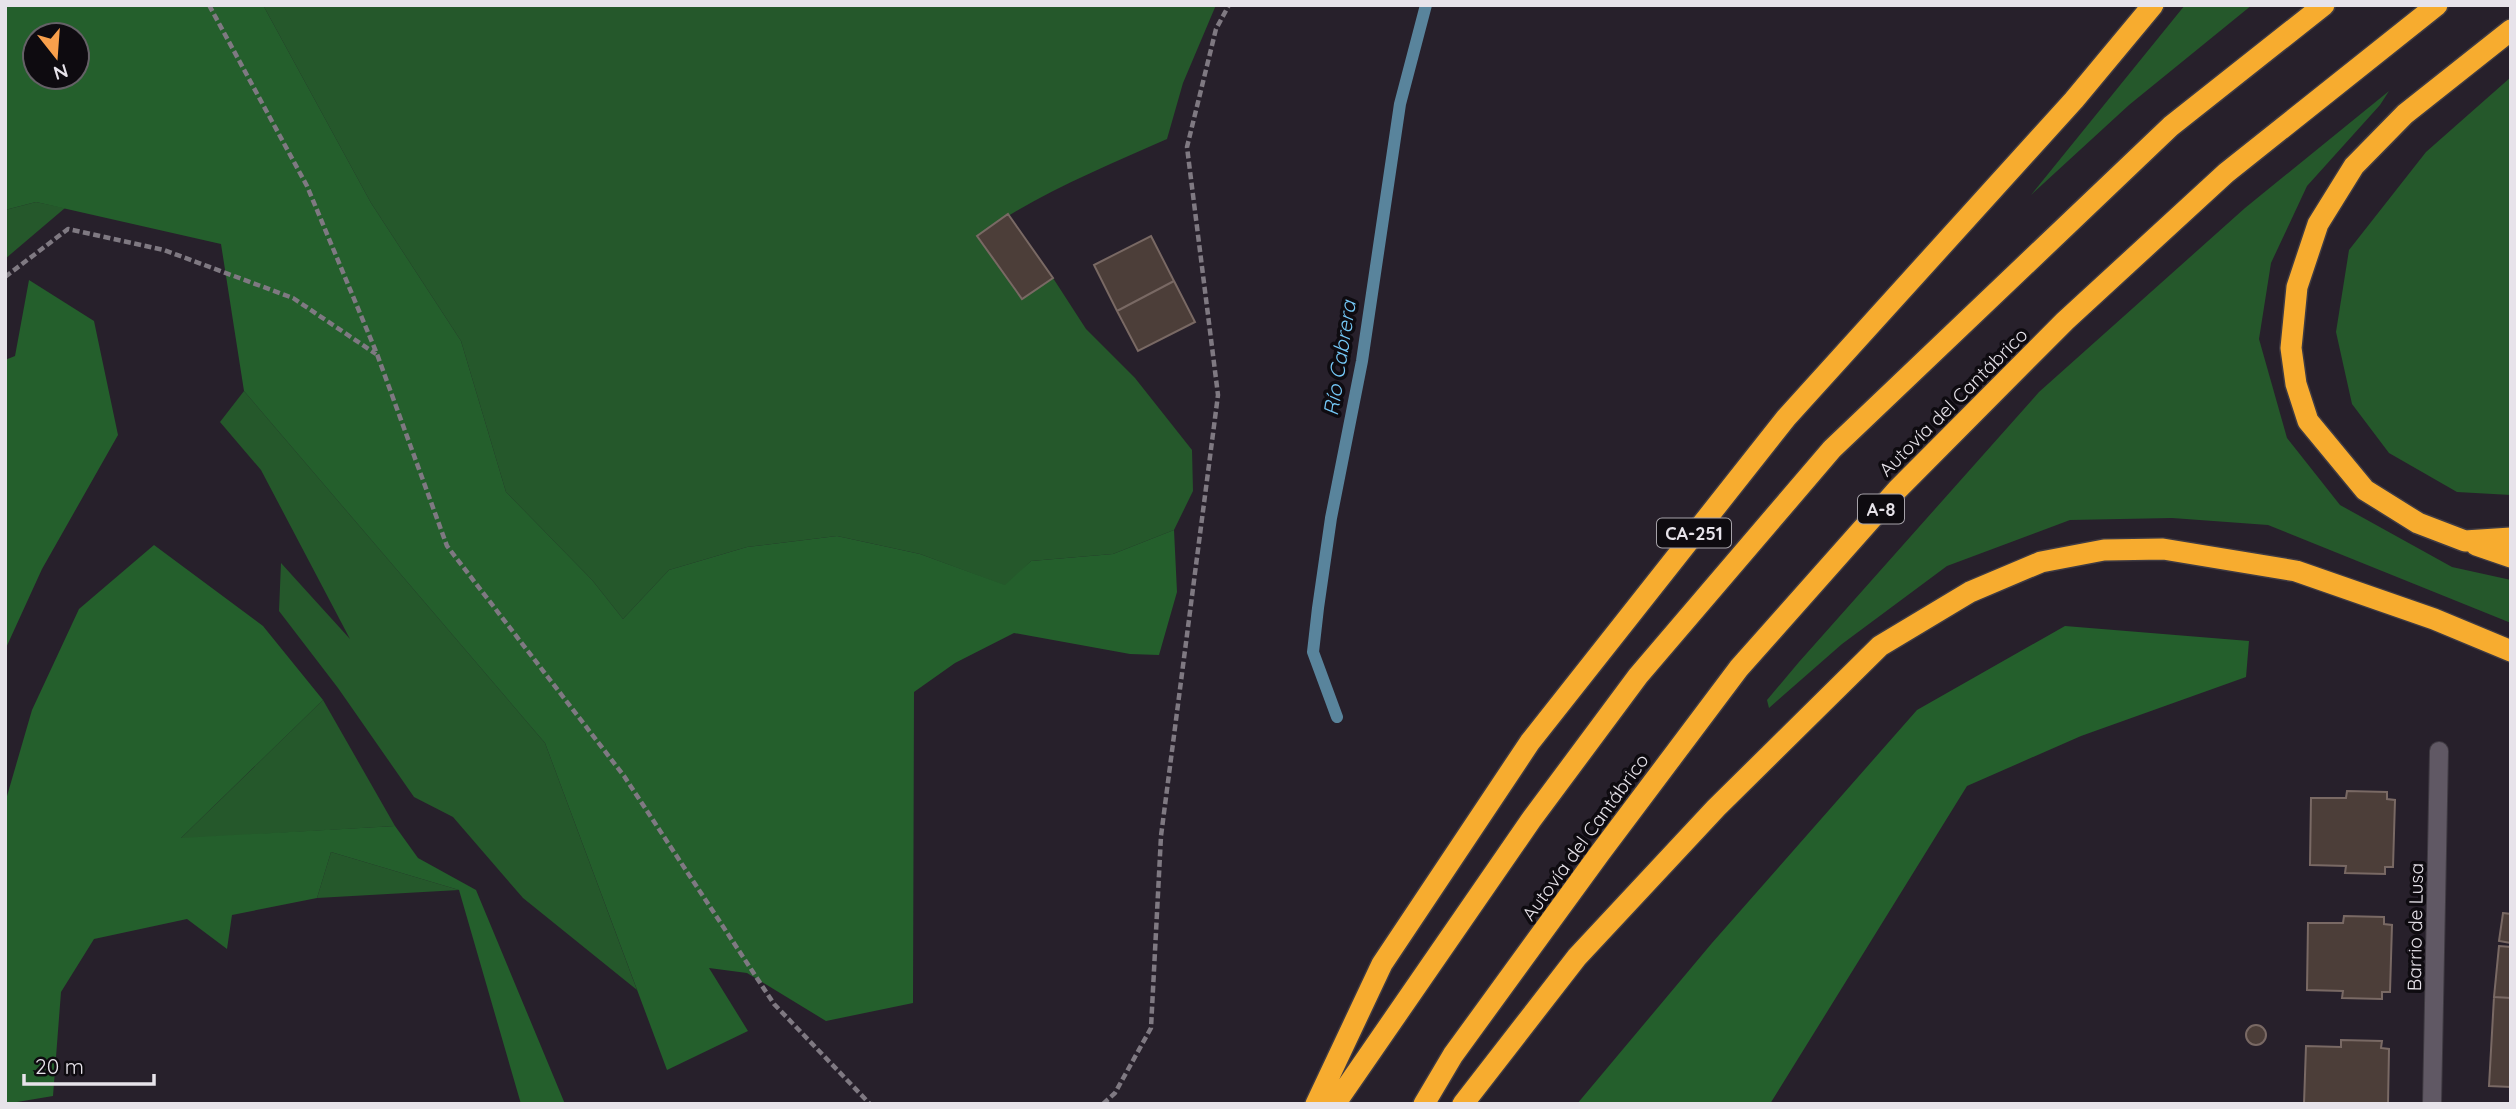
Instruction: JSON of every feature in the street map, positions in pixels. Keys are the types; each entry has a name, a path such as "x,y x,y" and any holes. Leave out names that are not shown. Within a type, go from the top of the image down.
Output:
{"highway":[{"name":"CA-251","path":"1316,1104 1382,964 1530,742 1786,418 2074,100 2153,5"},
{"path":"1335,1104 1531,820 1638,676 1832,449 2171,126 2324,5"},
{"name":"Autovía del Cantábrico","path":"1424,1104 1461,1044 1739,668 1897,490 2065,321 2226,173 2437,5"},
{"path":"2511,30 2405,114 2354,166 2318,224 2297,287 2291,348 2296,384 2308,421 2365,490 2418,523 2511,557"},
{"path":"2466,541 2511,538"},
{"path":"1463,1104 1577,957 1716,808 1880,646 1970,592 2041,562 2104,550 2163,549 2296,571 2434,620 2511,651"}],"street":[{"name":"Barrio de Lusa","path":"2432,1104 2439,751"}],"path":[{"path":"209,5 307,186 377,355 447,546 624,776 775,1004 870,1104"},
{"path":"1103,1104 1115,1094 1151,1028 1161,836 1218,395 1187,146 1216,29 1229,5"},
{"path":"5,277 68,229 164,250 293,298 377,355"}],"green space":[{"path":"5,5 263,5 371,203 461,341 506,492 592,580 623,619 669,570 747,547 837,536 920,554 1005,585 1031,561 1113,554 1174,530 1177,592 1159,655 1130,654 1014,633 955,663 914,692 913,1003 826,1021 747,973 709,968 748,1031 667,1070 545,743 244,391 221,244 36,202 5,210"},
{"path":"263,5 1216,5 1183,83 1167,139 1046,195 977,236 1022,299 1053,278 1086,329 1135,378 1192,450 1193,491 1174,530 1113,554 1031,561 1006,586 920,554 837,536 747,547 669,570 623,619 592,580 506,492 461,341 371,203"},
{"path":"2185,5 2252,5 2129,105 2031,195"},
{"path":"2511,77 2511,495 2457,492 2389,453 2352,404 2336,332 2349,250 2426,152"},
{"path":"2389,91 2380,105 2307,186 2271,263 2259,339 2287,438 2340,505 2452,567 2511,580 2511,623 2268,525 2172,518 2070,520 1947,566 1842,644 1769,708 1767,700 1799,662 2039,392 2245,208"},
{"path":"36,202 65,208 5,259 5,210"},
{"path":"29,280 94,321 118,435 42,569 5,650 5,360 15,356"},
{"path":"244,391 545,743 637,990 523,898 453,817 414,797 338,688 279,611 281,563 350,639 261,470 220,422"},
{"path":"154,545 263,626 323,700 181,838 395,826 418,858 476,890 565,1104 521,1104 459,890 331,852 317,898 232,915 227,949 187,919 94,939 61,992 53,1096 5,1104 5,803 32,710 79,609"},
{"path":"2065,626 2249,641 2246,677 2081,736 1967,786 1770,1104 1577,1104 1712,943 1917,710"},
{"path":"323,700 395,826 180,839"},
{"path":"331,852 459,890 317,898"}],"building":[{"path":"1008,214 1053,278 1022,299 977,236"},
{"path":"1151,236 1174,281 1117,311 1094,265"},
{"path":"1174,281 1195,322 1138,351 1117,311"},
{"path":"2347,791 2387,792 2387,799 2395,800 2393,867 2385,867 2385,874 2345,873 2346,866 2310,865 2311,798 2346,798"},
{"path":"2503,913 2511,914 2511,943 2499,941"},
{"path":"2344,916 2384,917 2384,924 2392,925 2390,992 2382,992 2382,999 2342,998 2343,991 2307,990 2308,923 2343,923"},
{"path":"2499,946 2511,947 2511,998 2494,997"},
{"path":"2494,997 2511,998 2511,1087 2489,1086"},
{"path":"2252,1025 2260,1025 2266,1035 2260,1045 2252,1045 2246,1039 2246,1031"},
{"path":"2341,1040 2382,1041 2381,1048 2389,1049 2388,1104 2304,1104 2306,1046 2341,1047"}],"waterway":[{"name":"Río Cabrera","path":"1337,717 1313,652 1318,608 1331,518 1362,361 1400,104 1426,5"}]}
